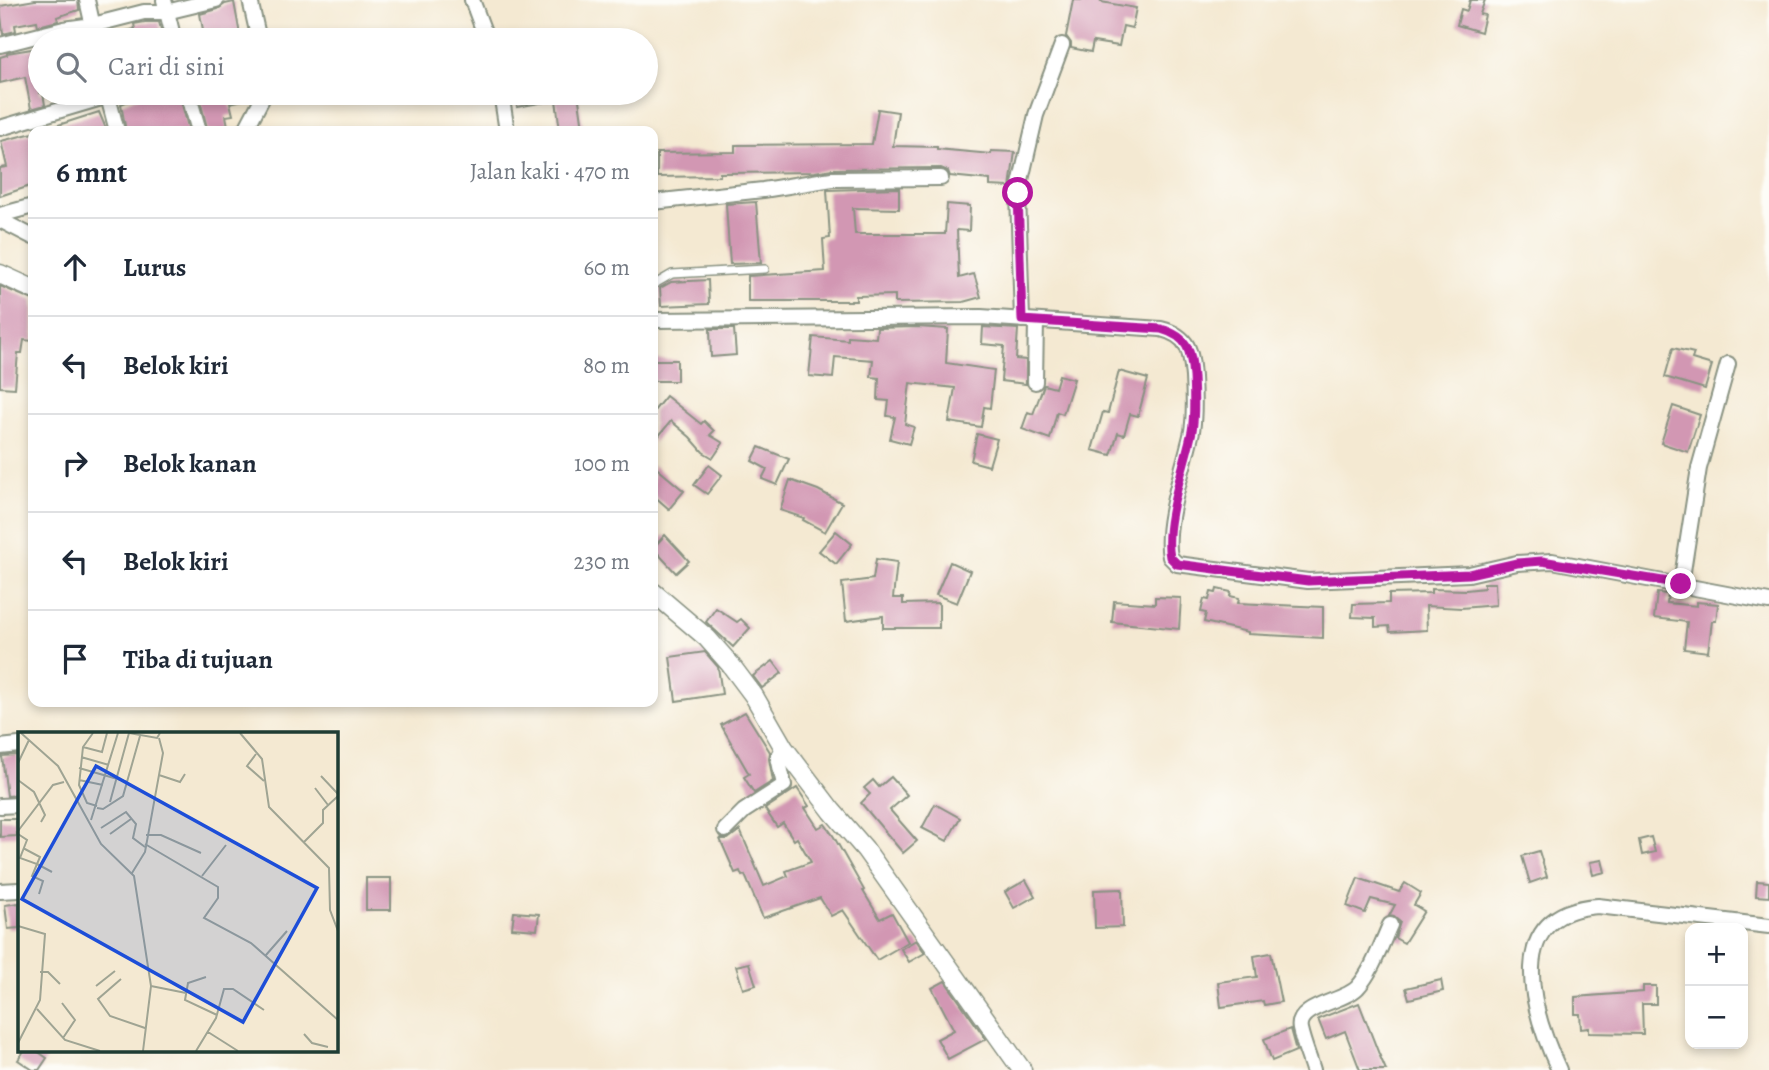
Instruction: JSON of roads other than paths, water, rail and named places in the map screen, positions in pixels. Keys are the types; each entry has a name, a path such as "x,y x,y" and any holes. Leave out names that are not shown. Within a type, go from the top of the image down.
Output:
{"street":[{"path":"87,0 94,28"},
{"path":"71,28 165,6 216,0"},
{"path":"250,0 256,28"},
{"path":"472,0 482,28"},
{"path":"165,6 171,28"},
{"path":"0,45 28,38"},
{"path":"1035,382 1018,193 1036,115 1062,46"},
{"path":"0,128 75,105"},
{"path":"110,105 116,126"},
{"path":"191,105 197,126"},
{"path":"248,126 259,105"},
{"path":"503,105 506,126"},
{"path":"658,201 832,179 940,178"},
{"path":"0,217 28,208"},
{"path":"0,217 28,234"},
{"path":"0,274 28,287"},
{"path":"658,320 981,317 1161,329 1175,333 1186,344 1191,358 1195,402 1192,432 1169,531 1170,557 1177,564 1308,581 1469,574 1517,563 1542,561 1769,602"},
{"path":"1681,584 1699,468 1728,364"},
{"path":"658,596 707,638 730,664 754,696 784,748 865,849 1022,1070"},
{"path":"0,747 18,745"},
{"path":"726,830 744,811 784,785 778,757 784,748"},
{"path":"0,806 18,805"},
{"path":"0,891 18,890"},
{"path":"1559,1070 1540,1023 1532,967 1534,949 1540,933 1553,919 1578,907 1598,905 1769,926"},
{"path":"1313,1070 1299,1026 1301,1018 1306,1012 1355,990 1363,980 1390,925"}],"lane":[{"path":"658,282 672,274 765,269"}]}
